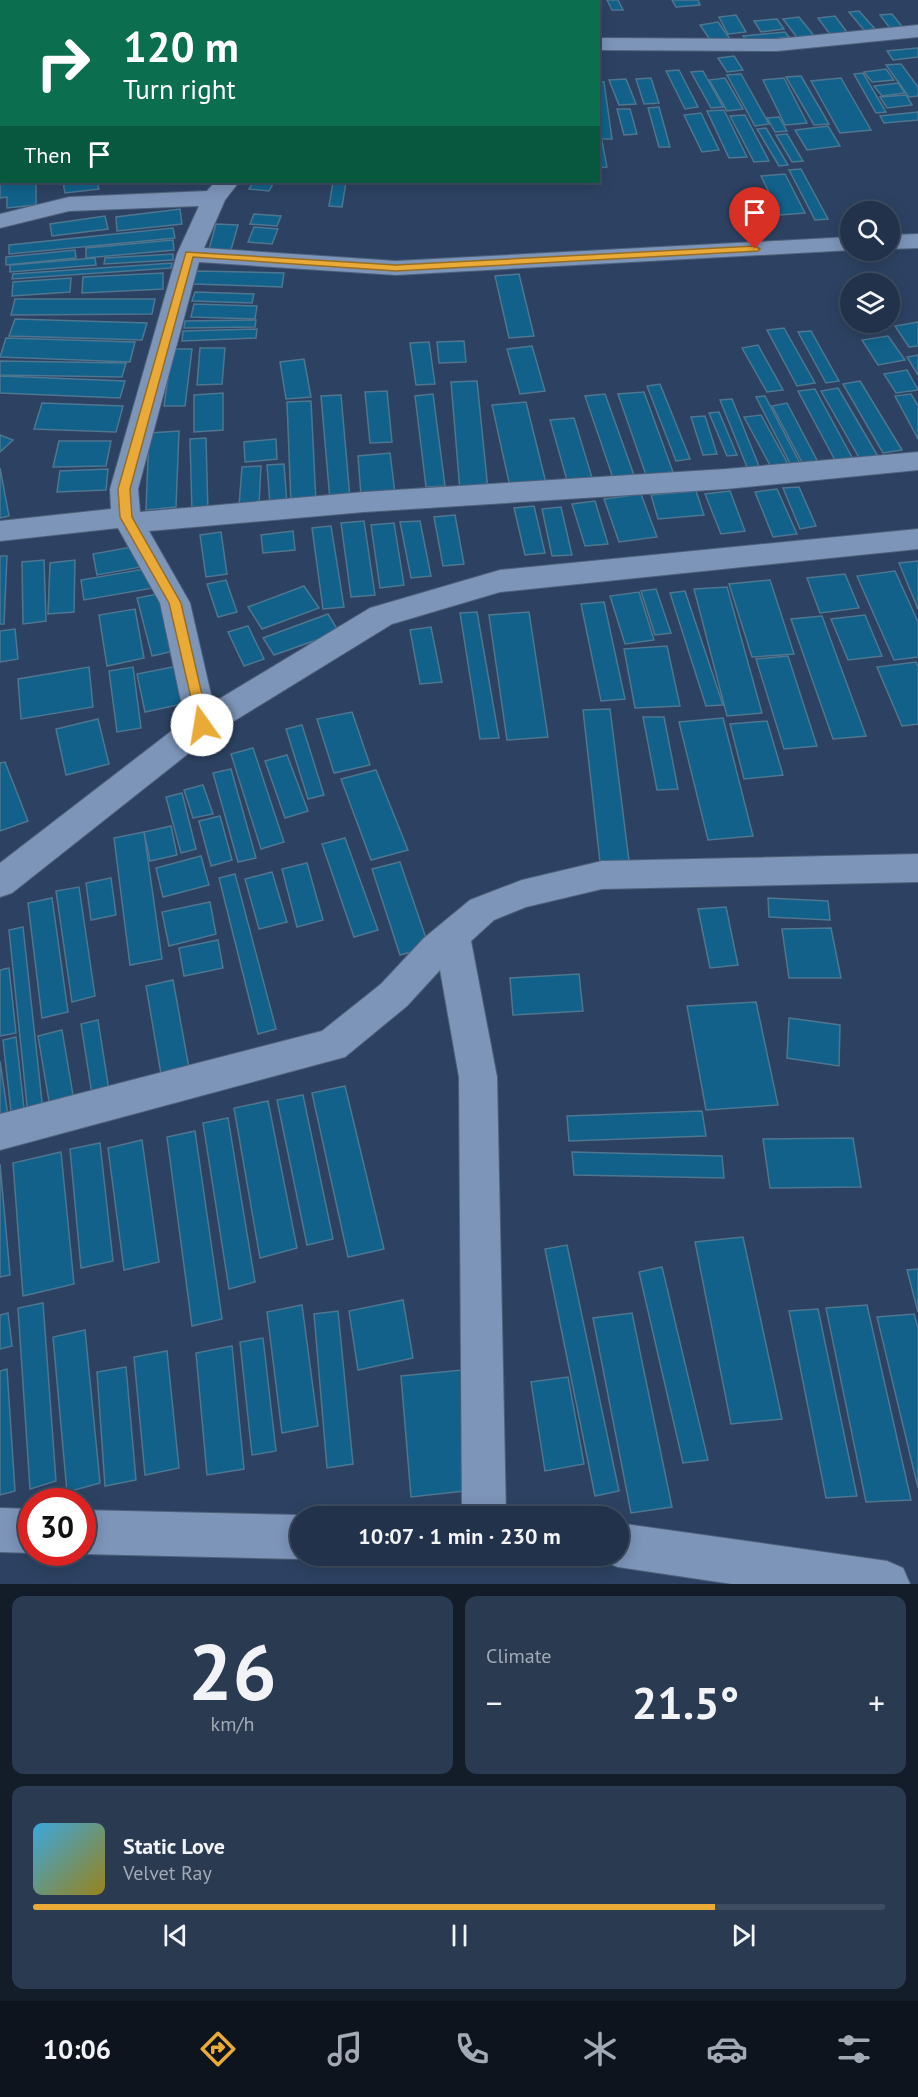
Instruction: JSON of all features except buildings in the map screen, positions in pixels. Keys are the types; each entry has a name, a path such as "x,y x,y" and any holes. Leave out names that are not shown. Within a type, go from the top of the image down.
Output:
{"street":[{"path":"600,44 777,45 918,31"},
{"path":"0,221 69,204 221,190"},
{"path":"202,725 175,603 127,520 124,489 189,254 221,190"},
{"path":"900,242 918,241"},
{"path":"189,254 396,268 840,245"},
{"path":"0,531 364,502 726,479 918,461"},
{"path":"0,883 202,725 381,616 500,581 918,539"},
{"path":"0,1132 332,1045 394,995 437,949 482,910 522,894 602,875 918,868"},
{"path":"453,935 478,1077 484,1506"},
{"path":"0,1530 18,1531"},
{"path":"96,1532 290,1537"},
{"path":"629,1547 887,1584"}],"route":[{"path":"202,725 175,603 126,517 124,489 189,254 396,268 755,249"}]}
